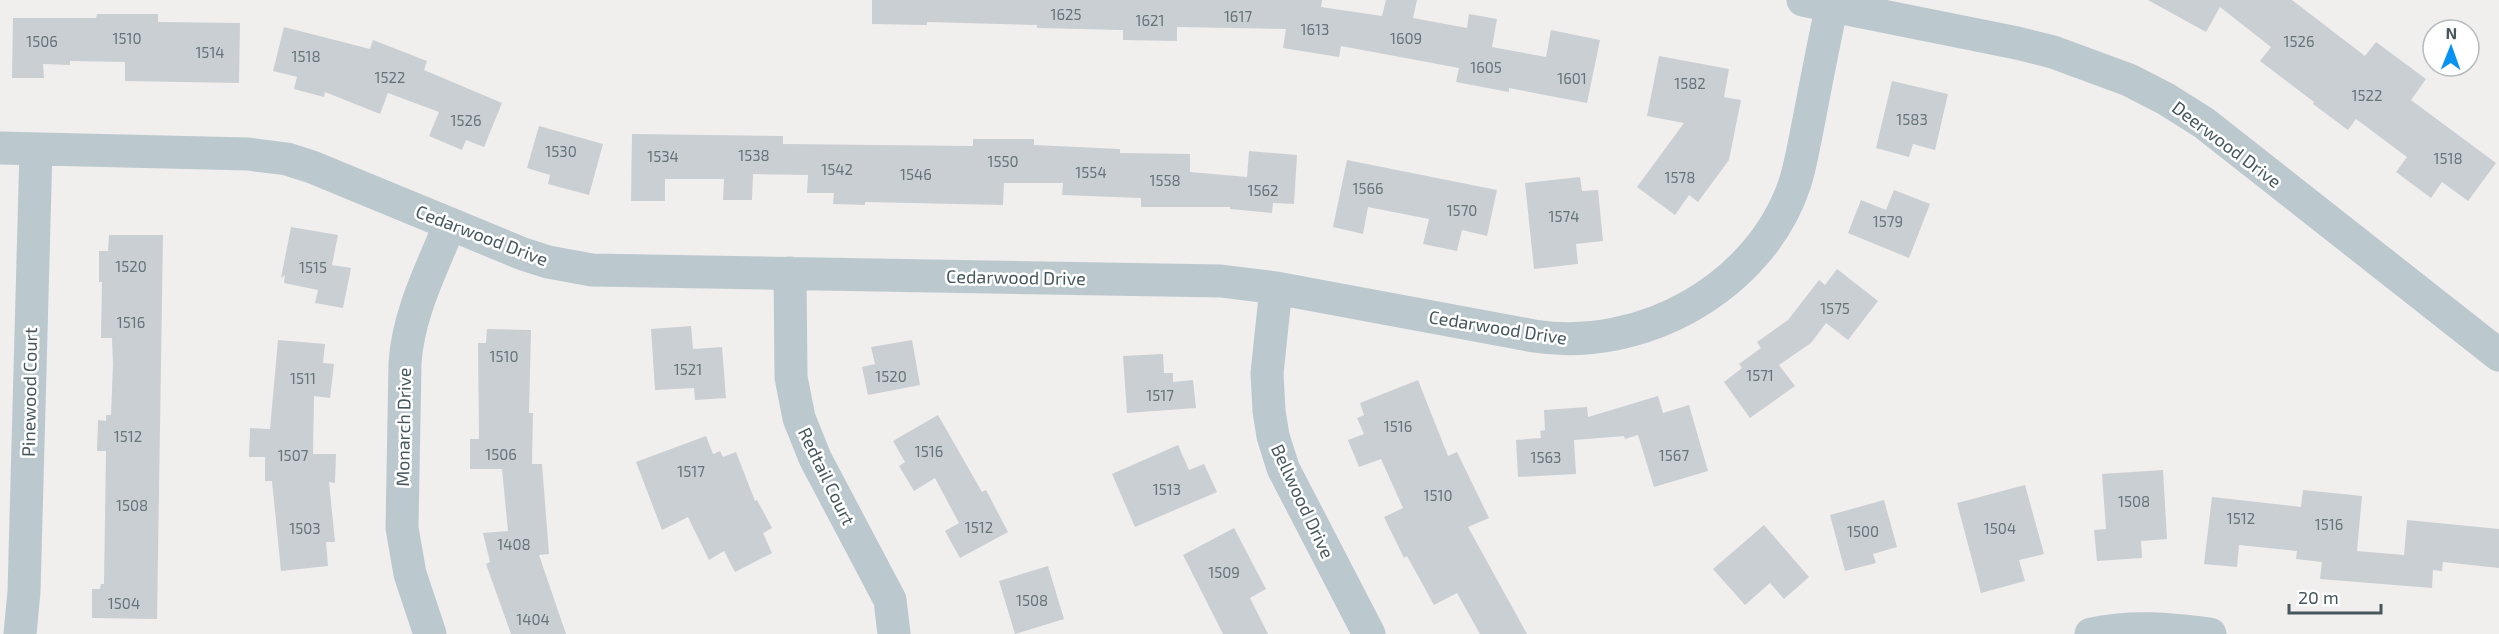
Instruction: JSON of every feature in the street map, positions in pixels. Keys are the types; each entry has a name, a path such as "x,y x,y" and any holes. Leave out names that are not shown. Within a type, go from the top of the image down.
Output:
{"street":[{"name":"Cedarwood Drive","path":"0,148 259,154 312,167 523,254 573,267 602,271 1221,281 1276,288 1556,339 1604,337 1653,323 1684,310 1726,281 1756,251 1791,194 1798,170 1823,2"},
{"name":"Deerwood Drive","path":"1823,2 2053,52 2129,80 2166,99 2204,123 2499,356"},
{"name":"Pinewood Court","path":"20,634 24,592 36,149"},
{"name":"Monarch Drive","path":"430,634 410,574 402,528 405,363 407,342 416,308 450,224"},
{"name":"Redtail Court","path":"790,273 791,377 799,418 815,458 890,600 894,634"},
{"name":"Bellwood Drive","path":"1276,288 1267,373 1273,436 1283,468 1369,634"},
{"path":"2091,634 2116,629 2150,628 2210,634"}],"building":[{"path":"872,0 1322,0 1321,7 1382,16 1386,0 1417,0 1413,18 1467,28 1469,14 1497,19 1492,47 1546,57 1551,30 1600,40 1587,103 1509,88 1509,92 1456,82 1459,68 1341,46 1339,57 1283,48 1286,29 1177,27 1177,41 1123,40 1123,30 1037,28 1037,25 927,22 927,25 872,24"},
{"path":"2148,0 2292,0 2365,56 2376,42 2421,75 2421,78 2426,79 2411,100 2496,163 2468,201 2442,182 2431,198 2396,172 2407,157 2356,119 2348,130 2313,104 2314,102 2260,61 2271,47 2220,7 2206,32"},
{"path":"97,14 158,14 158,22 240,23 239,83 125,81 125,62 70,61 70,65 43,64 44,78 12,78 13,18 96,18"},
{"path":"284,27 370,49 373,40 427,61 424,70 502,103 484,147 466,140 462,150 429,136 439,112 388,93 380,114 325,92 324,97 294,89 297,77 273,71"},
{"path":"1659,56 1729,69 1724,97 1741,100 1729,160 1698,202 1689,195 1675,215 1637,187 1684,123 1647,116"},
{"path":"1892,81 1948,94 1935,150 1913,144 1909,157 1876,148"},
{"path":"539,126 603,144 589,195 548,184 550,175 527,168"},
{"path":"632,134 783,136 783,144 973,146 973,139 1034,139 1034,145 1120,149 1120,153 1190,154 1190,172 1247,177 1249,151 1297,155 1294,204 1273,203 1272,213 1230,209 1230,207 1141,207 1141,198 1062,195 1063,183 1004,183 1003,205 865,202 865,205 833,204 834,193 807,193 808,175 753,174 752,200 723,200 724,179 665,179 665,201 631,201"},
{"path":"1347,160 1497,190 1487,236 1462,230 1457,251 1423,244 1429,219 1368,207 1363,234 1333,227"},
{"path":"1580,177 1582,191 1598,190 1603,241 1576,244 1578,264 1534,269 1525,183"},
{"path":"1894,190 1930,204 1909,258 1848,233 1861,200 1886,210"},
{"path":"291,227 338,235 332,265 351,268 343,308 315,303 318,290 284,283 285,275 281,278"},
{"path":"109,235 163,235 157,619 92,618 92,589 100,589 101,584 104,584 106,451 97,451 98,420 106,421 106,415 111,415 113,364 112,338 101,338 102,282 99,282 99,251 108,251"},
{"path":"1837,269 1878,301 1848,340 1826,323 1811,343 1779,365 1795,386 1750,418 1724,382 1742,368 1739,364 1761,348 1757,342 1788,320 1819,280 1825,285"},
{"path":"691,326 693,349 722,347 726,398 695,400 694,388 655,390 651,329"},
{"path":"487,329 531,330 529,413 533,413 532,464 542,464 549,554 539,555 566,634 511,634 486,564 490,562 483,533 508,531 502,469 470,469 470,439 479,439 478,343 486,343"},
{"path":"278,340 325,344 323,363 334,364 330,398 314,396 313,454 336,454 335,483 329,482 335,542 326,542 328,566 281,571 272,481 265,481 265,457 249,457 250,428 270,429"},
{"path":"912,340 920,385 868,395 862,367 875,364 871,347"},
{"path":"1163,354 1164,373 1173,373 1173,382 1193,380 1196,408 1127,413 1123,356"},
{"path":"1418,380 1448,456 1457,452 1489,518 1468,527 1527,634 1480,634 1457,593 1434,605 1407,556 1404,558 1384,517 1403,508 1381,459 1359,467 1348,440 1364,434 1357,418 1364,415 1360,403"},
{"path":"1658,396 1663,413 1689,405 1708,471 1654,487 1638,435 1625,439 1624,436 1574,440 1576,474 1518,477 1516,440 1541,438 1540,431 1545,430 1544,410 1587,407 1588,417"},
{"path":"938,415 982,492 986,490 1008,532 960,558 945,531 959,523 935,478 914,491 899,466 905,462 893,441"},
{"path":"706,436 713,454 720,451 723,457 736,452 755,501 757,500 772,528 763,533 772,553 735,572 724,551 709,560 688,517 662,530 636,462"},
{"path":"1178,445 1189,470 1204,464 1217,492 1135,527 1112,474"},
{"path":"2163,470 2167,539 2141,541 2142,558 2097,561 2094,530 2106,529 2102,474"},
{"path":"2025,485 2044,554 2019,560 2025,581 1981,593 1957,503"},
{"path":"2303,490 2362,496 2357,551 2404,555 2407,520 2499,529 2499,568 2443,562 2442,571 2433,570 2432,588 2320,579 2322,562 2296,559 2297,551 2239,545 2237,567 2204,564 2212,497 2301,507"},
{"path":"1884,500 1897,547 1873,554 1876,563 1845,571 1830,515"},
{"path":"1764,525 1809,577 1784,599 1770,583 1745,605 1713,569"},
{"path":"1234,528 1266,589 1250,598 1268,634 1223,634 1183,555"},
{"path":"1048,566 1064,619 1015,634 999,581"}]}
